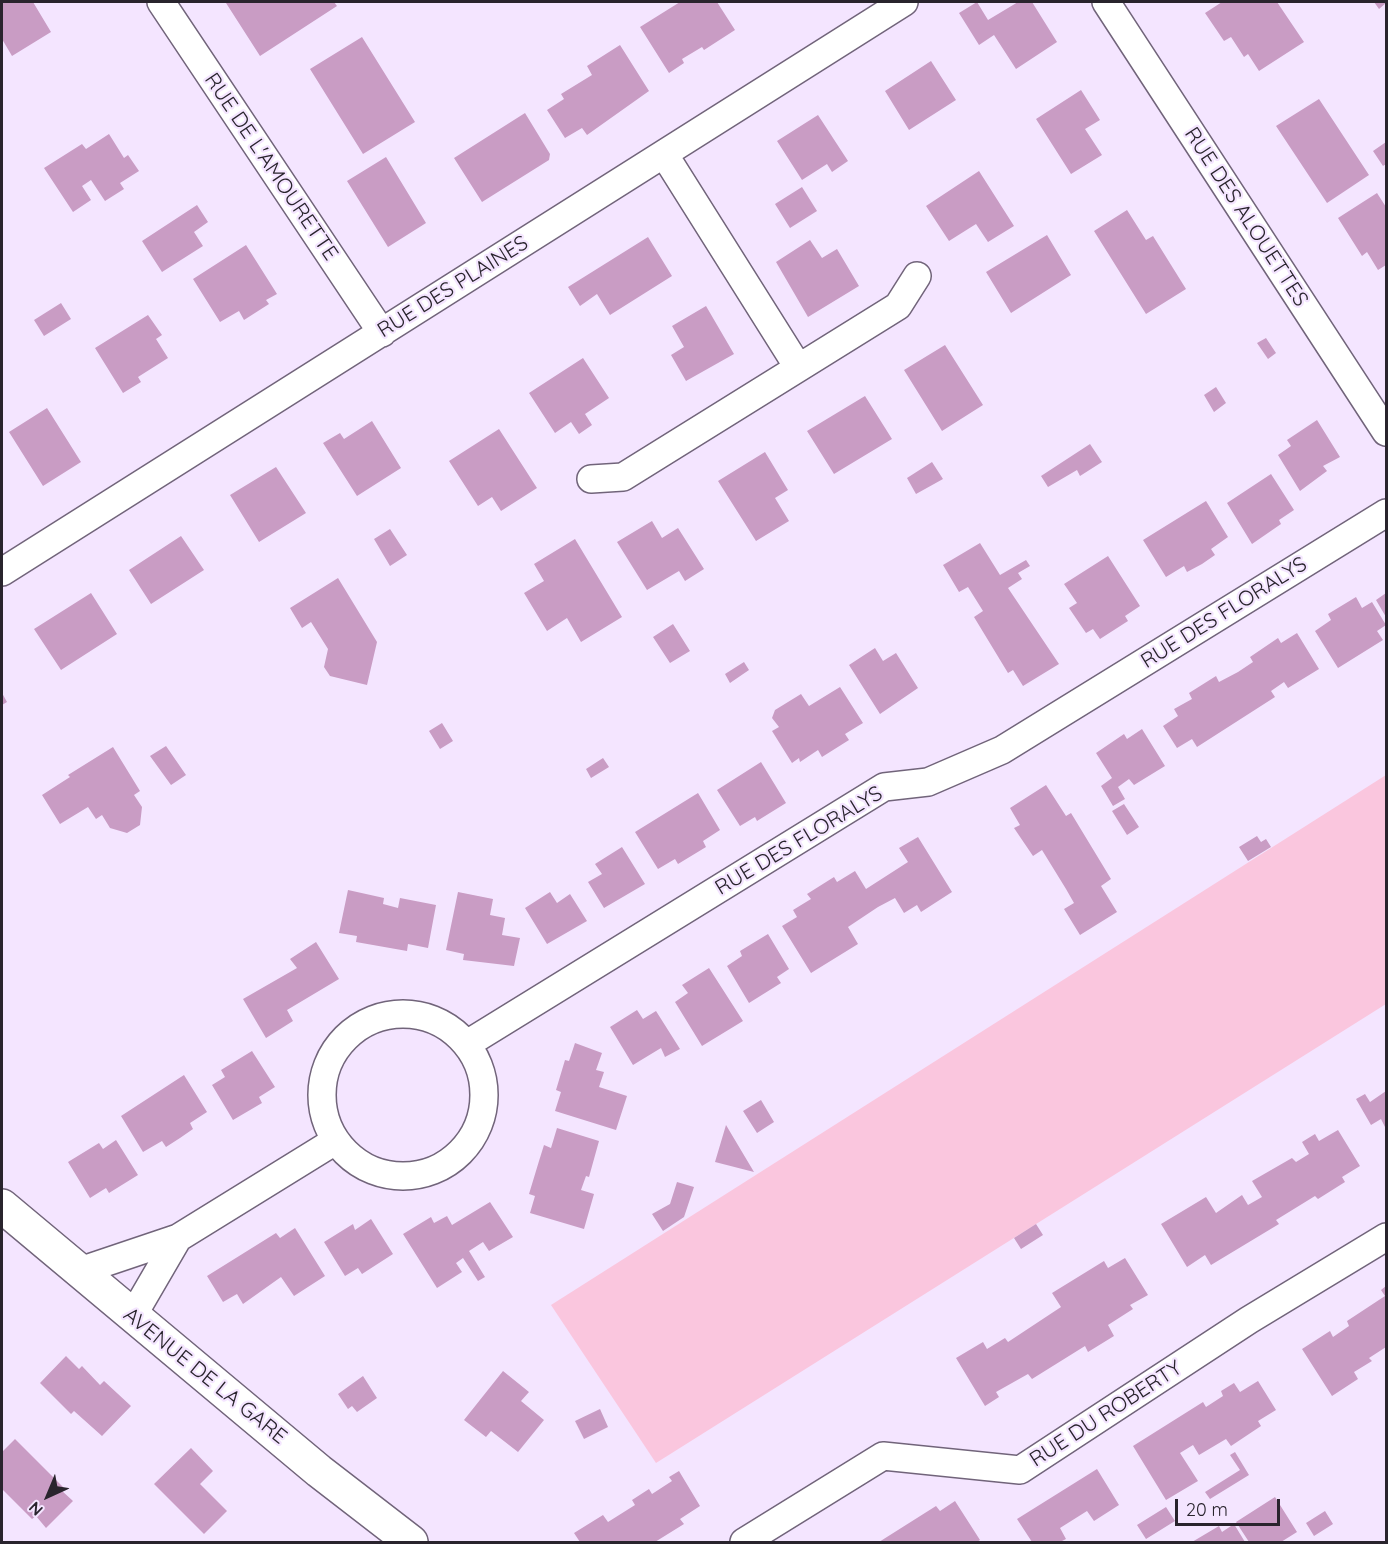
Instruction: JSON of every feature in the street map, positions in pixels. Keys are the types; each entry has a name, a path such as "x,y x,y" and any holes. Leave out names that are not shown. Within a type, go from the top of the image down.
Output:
{"street":[{"name":"RUE DE L'AMOURETTE","path":"161,2 381,333"},
{"name":"RUE DES PLAINES","path":"2,572 904,2"},
{"name":"RUE DES ALOUETTES","path":"1106,2 1386,432"},
{"path":"664,154 798,367"},
{"path":"591,479 623,477 898,306 917,276"},
{"name":"RUE DES FLORALYS","path":"467,1044 884,787 928,782 1002,750 1386,513"},
{"path":"401,1013 418,1015 448,1027 467,1044 480,1067 485,1093 483,1110 470,1143 451,1161 428,1173 402,1177 376,1173 353,1160 335,1141 324,1118 321,1093 325,1069 337,1046 354,1029 376,1017 401,1013"},
{"path":"77,1272 177,1238 335,1141"},
{"name":"AVENUE DE LA GARE","path":"2,1206 77,1272 411,1542"},
{"name":"RUE DU ROBERTY","path":"744,1542 883,1456 1020,1470 1249,1320 1386,1237"},
{"path":"132,1317 177,1238"}],"shaded area":[{"path":"1386,775 1386,1004 656,1463 551,1305"}],"building":[{"path":"2,2 33,2 51,32 12,56 2,39"},
{"path":"334,2 337,6 260,56 226,3"},
{"path":"680,2 717,2 735,30 704,50 702,47 682,59 684,63 669,73 640,27"},
{"path":"977,2 988,20 1018,2 1032,2 1057,42 1016,69 994,35 979,45 959,13"},
{"path":"1222,2 1277,2 1304,42 1259,71 1248,54 1244,57 1231,37 1224,41 1205,13"},
{"path":"1374,2 1386,2 1386,3 1379,9"},
{"path":"362,37 415,122 363,154 310,69"},
{"path":"620,45 649,91 587,135 582,128 565,138 547,110 564,99 561,94 592,75 587,66"},
{"path":"931,61 956,100 909,130 885,91"},
{"path":"1081,90 1100,120 1085,129 1102,155 1071,174 1036,119"},
{"path":"1319,99 1369,175 1327,203 1276,126"},
{"path":"525,113 550,154 549,160 482,202 454,158"},
{"path":"818,115 848,161 832,172 827,164 802,180 777,141"},
{"path":"109,134 124,158 128,155 139,171 120,183 124,189 105,201 91,180 82,186 91,200 73,212 44,168 82,144 86,149"},
{"path":"1386,142 1386,164 1383,166 1373,151"},
{"path":"386,157 426,223 388,247 347,181"},
{"path":"979,171 1014,226 988,242 976,224 949,241 926,206"},
{"path":"802,187 817,211 790,228 775,204"},
{"path":"1377,193 1386,207 1386,265 1378,270 1367,252 1362,256 1338,218"},
{"path":"197,205 208,222 194,232 203,246 162,272 142,241"},
{"path":"1127,210 1146,240 1153,236 1186,289 1146,314 1094,231"},
{"path":"1047,235 1071,275 1011,313 986,272"},
{"path":"648,237 672,276 610,315 597,294 580,306 568,287"},
{"path":"810,240 822,258 837,249 859,286 808,317 776,262"},
{"path":"246,245 277,294 266,300 269,304 244,320 239,311 220,322 193,279"},
{"path":"61,303 71,319 44,336 34,320"},
{"path":"706,306 734,354 686,381 671,355 684,347 672,326"},
{"path":"148,315 162,335 156,339 168,358 138,377 141,382 123,393 95,348"},
{"path":"1266,338 1276,353 1268,359 1257,343"},
{"path":"945,345 983,405 942,431 904,370"},
{"path":"583,358 609,398 585,414 592,425 579,434 571,422 555,433 529,393"},
{"path":"1216,387 1226,403 1214,412 1204,395"},
{"path":"865,396 892,439 834,474 807,431"},
{"path":"47,408 81,462 43,486 9,432"},
{"path":"1317,420 1340,457 1323,466 1327,471 1300,491 1278,455 1291,446 1287,440"},
{"path":"372,421 401,468 357,496 323,443 340,433 344,439"},
{"path":"499,429 537,488 501,511 492,497 478,506 449,461"},
{"path":"1090,444 1102,462 1080,476 1077,470 1048,487 1041,476"},
{"path":"765,452 788,490 775,498 789,521 756,541 718,481"},
{"path":"932,462 943,479 916,494 907,478"},
{"path":"276,467 306,513 259,542 230,495"},
{"path":"1271,474 1294,510 1279,520 1281,524 1252,544 1227,503"},
{"path":"1206,501 1228,537 1211,549 1215,555 1202,564 1187,572 1184,566 1166,577 1143,540"},
{"path":"652,521 662,538 678,528 704,569 685,581 679,571 647,590 617,542"},
{"path":"390,529 407,555 390,566 374,539"},
{"path":"181,536 204,570 151,604 129,570"},
{"path":"575,539 622,617 581,642 567,618 547,631 524,593 544,581 534,564"},
{"path":"980,543 1000,575 1026,560 1030,566 1018,573 1022,579 1008,588 1059,664 1023,686 1013,670 1008,673 974,617 983,611 968,587 959,592 943,565"},
{"path":"1108,556 1140,606 1125,616 1128,621 1100,639 1093,629 1086,633 1069,608 1077,603 1064,584"},
{"path":"338,578 377,642 367,685 330,676 324,667 328,649 311,622 302,628 290,608"},
{"path":"91,593 117,634 61,670 34,629"},
{"path":"1386,593 1386,617 1376,600"},
{"path":"1356,597 1362,608 1372,602 1386,625 1377,631 1383,640 1338,668 1315,631 1331,620 1328,614"},
{"path":"673,624 690,651 670,663 653,637"},
{"path":"1297,633 1319,669 1288,688 1284,682 1271,691 1275,697 1197,747 1192,739 1177,748 1163,726 1178,716 1174,709 1192,699 1189,693 1216,676 1219,682 1238,672 1253,662 1250,657 1278,638 1281,643"},
{"path":"875,648 883,661 896,653 918,688 880,714 849,665"},
{"path":"744,662 749,670 730,683 725,674"},
{"path":"840,687 863,723 845,734 849,740 822,757 818,750 800,762 799,758 792,763 772,731 779,727 772,718 775,710 801,694 809,706"},
{"path":"2,693 7,702 2,705"},
{"path":"442,723 453,741 440,749 429,731"},
{"path":"1142,729 1165,766 1134,785 1129,779 1118,787 1125,799 1113,806 1101,786 1112,778 1096,753 1124,734 1127,739"},
{"path":"166,746 186,775 171,785 150,756"},
{"path":"113,747 140,791 134,795 142,807 140,825 127,833 110,828 102,815 96,819 88,807 60,824 42,795 70,777 68,775"},
{"path":"603,758 609,767 591,778 586,769"},
{"path":"761,762 786,803 757,821 755,817 740,826 717,790"},
{"path":"1046,785 1066,816 1071,813 1111,879 1101,886 1117,912 1080,935 1064,909 1074,903 1042,850 1033,856 1014,828 1020,825 1010,808"},
{"path":"698,793 720,830 703,841 706,847 678,864 675,859 658,869 635,832"},
{"path":"1124,804 1139,827 1127,835 1112,811"},
{"path":"1257,836 1261,842 1266,839 1271,847 1248,861 1239,847"},
{"path":"918,837 952,892 921,912 917,905 904,913 895,898 878,907 848,927 858,944 811,973 782,926 797,917 793,910 811,899 807,894 834,877 837,882 855,871 866,889 908,862 899,848"},
{"path":"622,847 645,884 604,908 588,882 602,874 595,864"},
{"path":"348,890 384,898 383,904 398,908 400,898 436,905 428,948 408,944 407,951 356,942 357,936 339,933"},
{"path":"458,892 493,899 490,915 505,918 502,935 520,938 514,966 463,960 464,954 446,950"},
{"path":"550,892 557,903 570,894 587,921 547,944 525,908"},
{"path":"768,934 789,969 777,977 781,983 749,1003 727,966 742,956 740,951"},
{"path":"316,942 339,979 287,1010 293,1021 266,1038 243,999 297,968 290,959"},
{"path":"709,968 743,1021 702,1046 675,1002 688,993 682,985"},
{"path":"637,1010 643,1019 656,1011 680,1049 665,1057 661,1048 633,1065 610,1027"},
{"path":"575,1043 602,1053 596,1070 604,1072 599,1087 627,1096 616,1130 555,1111 561,1092 556,1090 565,1060 569,1061"},
{"path":"252,1051 275,1087 259,1097 262,1103 233,1120 212,1085 225,1077 221,1070"},
{"path":"184,1075 207,1112 190,1123 193,1129 166,1147 162,1141 143,1152 121,1116"},
{"path":"1386,1091 1386,1129 1381,1119 1371,1125 1356,1099 1365,1094 1370,1102"},
{"path":"761,1100 774,1122 757,1133 743,1111"},
{"path":"726,1125 754,1172 715,1162"},
{"path":"557,1128 599,1141 589,1177 586,1176 581,1190 594,1194 584,1229 530,1213 535,1196 529,1194 544,1145 551,1148"},
{"path":"1338,1130 1360,1166 1342,1177 1345,1182 1318,1199 1315,1196 1276,1220 1279,1224 1211,1265 1205,1255 1187,1267 1161,1224 1206,1197 1216,1213 1242,1195 1248,1205 1262,1197 1252,1181 1292,1158 1296,1162 1309,1154 1302,1142 1315,1134 1319,1141"},
{"path":"116,1140 138,1175 109,1193 106,1188 90,1198 68,1162 99,1143 103,1149"},
{"path":"677,1182 694,1187 684,1217 663,1231 652,1214 670,1204"},
{"path":"490,1202 513,1237 489,1251 483,1242 469,1251 485,1277 478,1281 463,1258 456,1263 462,1272 437,1288 403,1234 431,1217 434,1223 447,1216 452,1225"},
{"path":"371,1219 393,1254 362,1274 358,1268 345,1276 324,1242 353,1224 355,1230"},
{"path":"1036,1224 1043,1235 1021,1249 1014,1238"},
{"path":"295,1228 325,1276 294,1296 281,1277 243,1304 237,1294 223,1302 207,1276 276,1233 280,1238"},
{"path":"1125,1258 1148,1295 1130,1305 1133,1309 1108,1325 1114,1336 1088,1352 1085,1346 1032,1379 1028,1374 996,1392 999,1397 985,1406 956,1358 983,1342 987,1349 1005,1338 1008,1342 1061,1307 1052,1293 1104,1261 1108,1268"},
{"path":"1386,1286 1386,1347 1369,1358 1372,1361 1354,1372 1358,1379 1332,1396 1302,1349 1330,1331 1333,1337 1349,1326 1347,1321 1385,1296 1381,1290"},
{"path":"66,1356 79,1369 82,1366 100,1385 104,1381 131,1406 102,1436 74,1411 71,1414 40,1383"},
{"path":"503,1371 529,1392 521,1401 544,1420 518,1452 491,1431 486,1437 464,1420"},
{"path":"363,1376 377,1398 357,1412 352,1406 348,1409 338,1394"},
{"path":"1258,1381 1276,1410 1258,1421 1261,1426 1231,1446 1226,1439 1199,1455 1193,1445 1180,1453 1198,1481 1166,1500 1133,1446 1203,1402 1206,1407 1223,1396 1221,1391 1234,1383 1240,1392"},
{"path":"600,1409 608,1427 584,1439 575,1421"},
{"path":"15,1439 64,1488 61,1490 73,1501 46,1528 36,1516 32,1519 2,1489 2,1452"},
{"path":"191,1448 213,1471 200,1484 227,1511 204,1534 154,1484"},
{"path":"1235,1452 1249,1475 1210,1499 1205,1492 1240,1470 1230,1455"},
{"path":"1097,1469 1119,1505 1094,1521 1087,1511 1060,1528 1066,1539 1060,1542 1032,1542 1017,1519"},
{"path":"679,1471 700,1506 680,1519 684,1524 655,1542 580,1542 574,1533 603,1515 608,1522 635,1505 632,1500 649,1489 652,1494 672,1481 669,1477"},
{"path":"1275,1497 1297,1532 1281,1542 1249,1542 1236,1522"},
{"path":"955,1501 980,1540 977,1542 879,1542 936,1506 940,1511"},
{"path":"1166,1507 1175,1521 1146,1539 1137,1525"},
{"path":"1325,1511 1333,1524 1314,1536 1306,1523"},
{"path":"1234,1524 1245,1542 1192,1542 1219,1526 1222,1532"}]}
